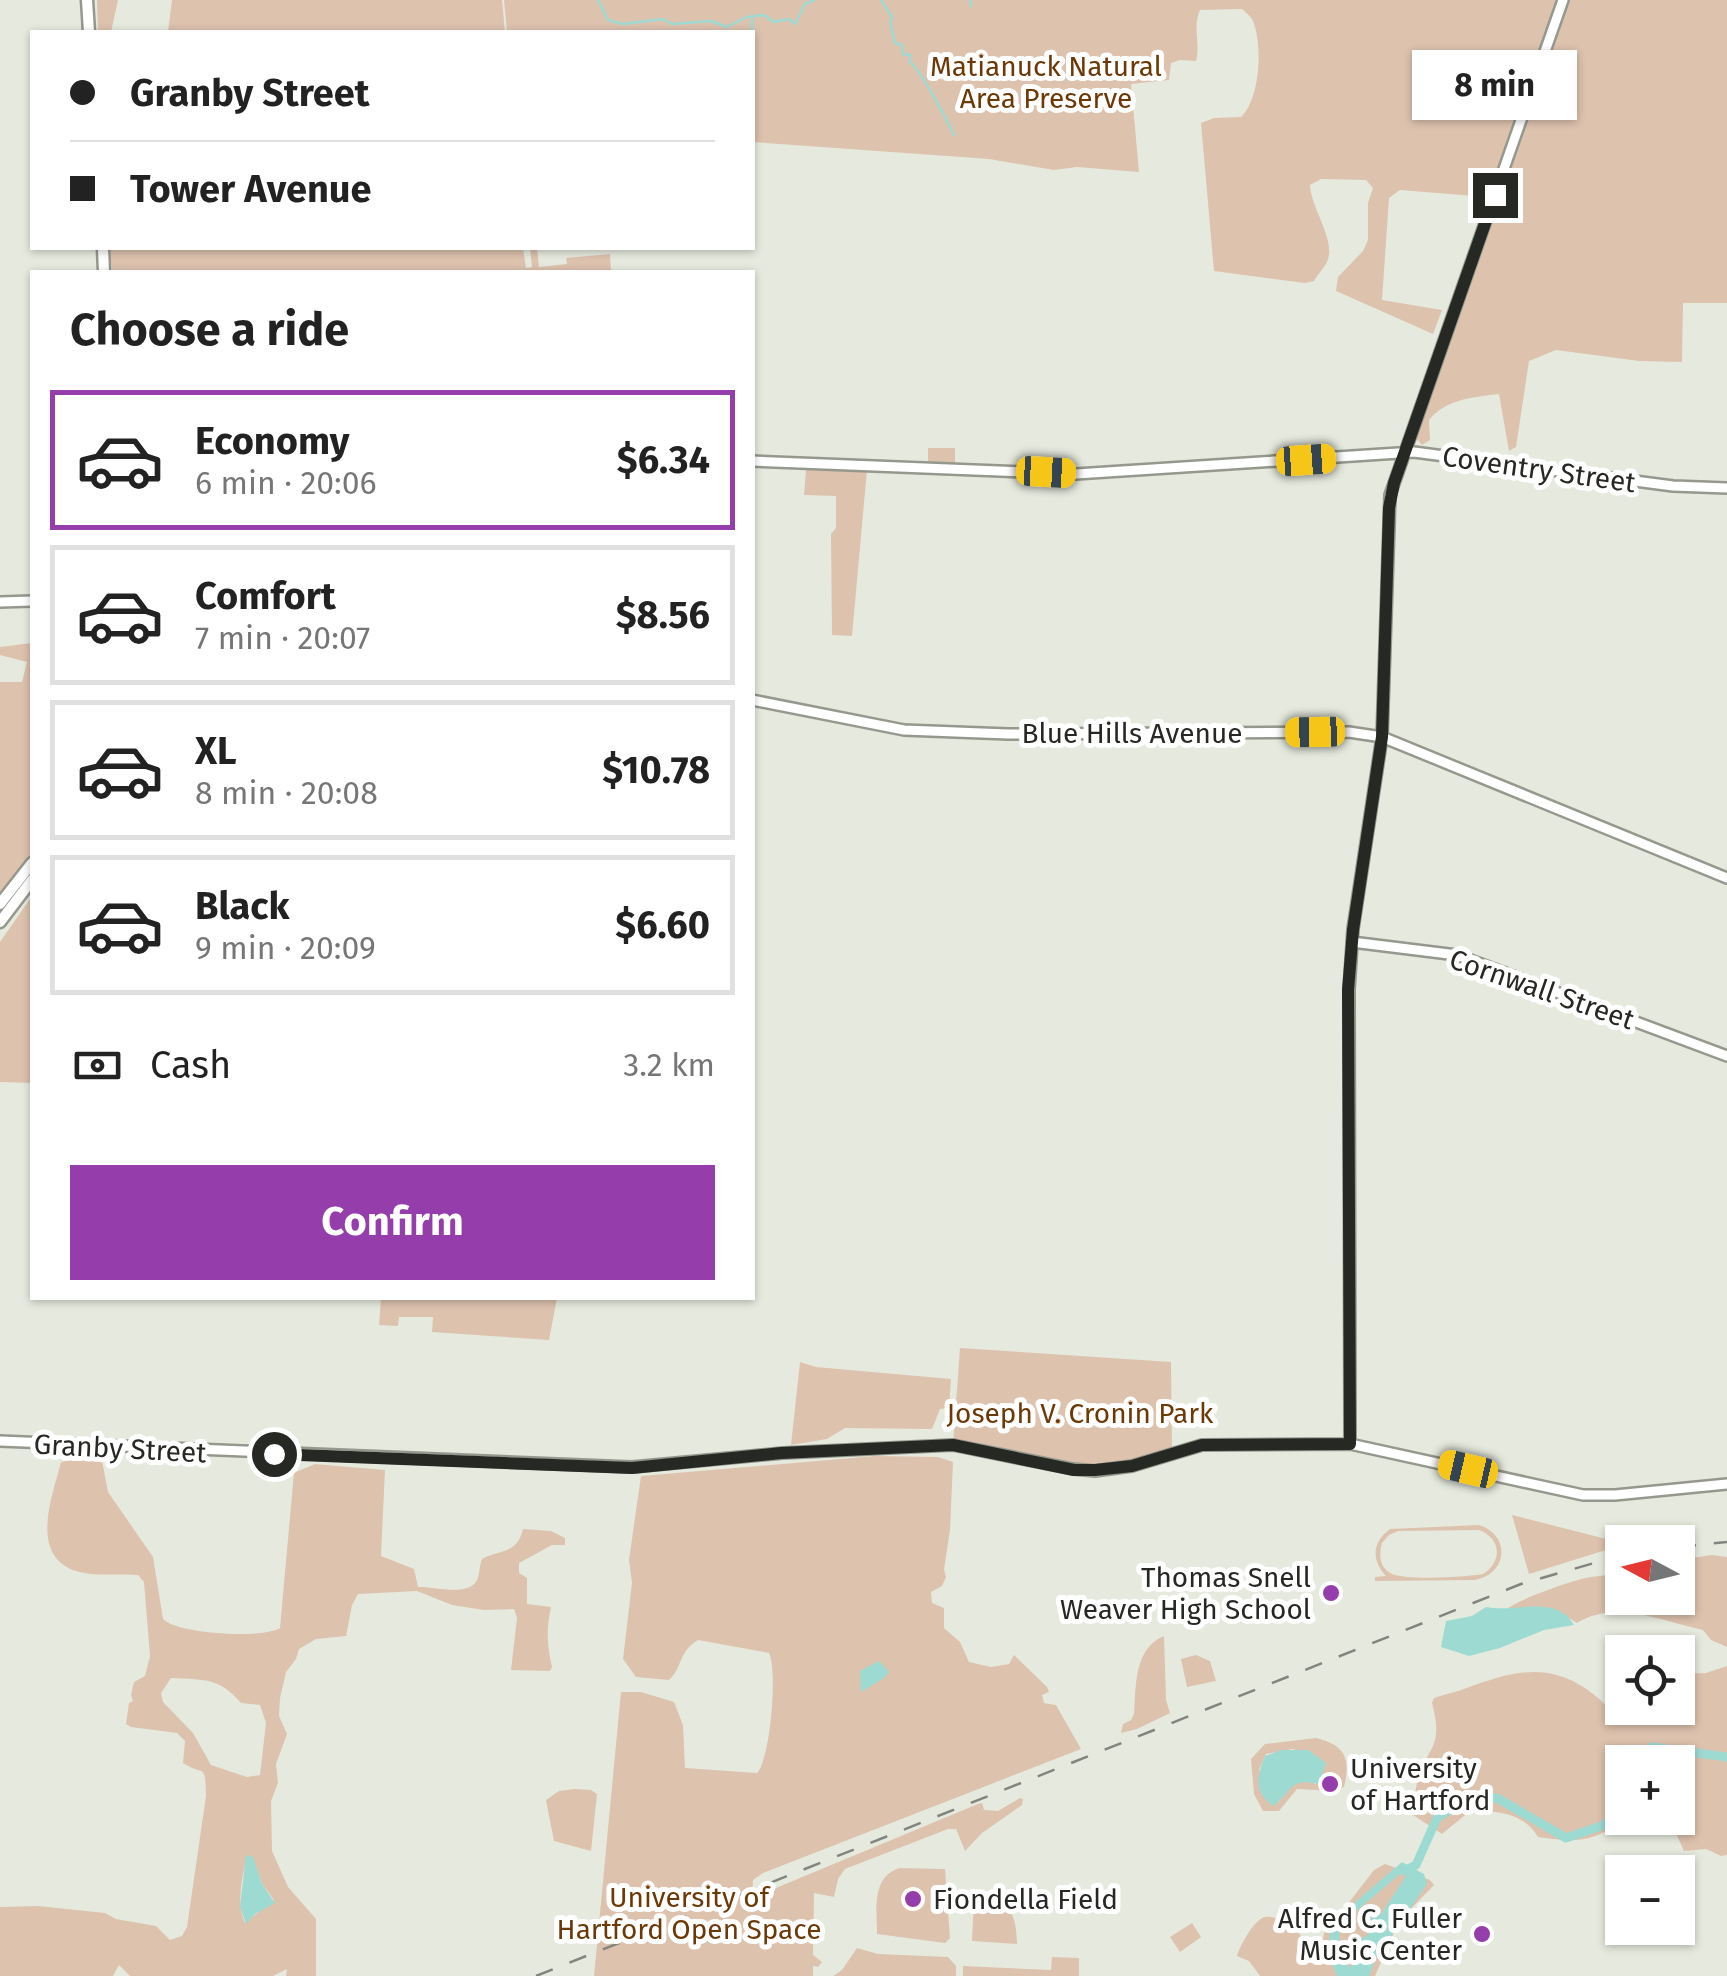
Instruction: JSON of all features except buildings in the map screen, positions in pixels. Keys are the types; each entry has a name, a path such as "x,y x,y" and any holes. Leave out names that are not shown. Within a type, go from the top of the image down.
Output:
{"main road":[{"path":"87,0 89,30"},
{"path":"1350,1444 1348,990 1382,737 1389,508 1404,452 1563,0"},
{"name":"Coventry Street","path":"755,461 1076,474 1404,452 1673,486 1727,488"},
{"path":"0,602 30,601"},
{"name":"Blue Hills Avenue","path":"755,701 904,730 1008,734 1349,732 1382,737 1727,878"},
{"path":"0,904 30,866"},
{"path":"0,922 30,883"},
{"name":"Cornwall Street","path":"1352,942 1457,955 1727,1056"},
{"name":"Granby Street","path":"0,1441 632,1468 781,1453 953,1445 1074,1470 1132,1466 1202,1445 1350,1444 1583,1495 1727,1484"}],"green space":[{"path":"97,0 118,0 111,30 98,30"},
{"path":"172,0 502,0 505,30 168,30"},
{"name":"Matianuck Natural Area Preserve","path":"504,0 1727,0 1727,303 1683,303 1682,362 1639,361 1556,350 1529,361 1516,447 1509,451 1499,394 1461,400 1436,413 1429,420 1430,440 1422,445 1416,438 1480,255 1483,203 1474,196 1400,190 1389,198 1382,300 1442,310 1433,334 1336,291 1338,277 1363,251 1368,240 1368,203 1373,188 1366,180 1321,179 1310,185 1329,251 1327,262 1314,281 1214,271 1201,123 1214,118 1241,117 1252,98 1258,72 1258,44 1253,21 1242,9 1200,10 1196,61 1171,63 1169,80 1131,84 1139,172 1077,167 1054,170 989,159 755,142 755,30 507,30"},
{"path":"110,250 523,250 526,268 532,267 530,250 537,250 539,267 567,264 566,258 610,254 611,270 112,270"},
{"path":"928,448 955,448 955,463 928,463"},
{"path":"806,470 867,470 852,636 832,635 831,534 836,528 836,496 804,495"},
{"path":"30,643 30,860 0,897 0,682 22,682 27,662 0,655 0,647"},
{"path":"30,899 30,1083 0,1082 0,942"},
{"path":"381,1300 557,1300 549,1340 432,1332 433,1317 399,1317 398,1326 379,1325"},
{"name":"Joseph V. Cronin Park","path":"960,1348 1171,1362 1172,1452 1095,1471 953,1445"},
{"path":"800,1362 816,1367 951,1379 949,1408 940,1409 932,1429 845,1428 827,1439 791,1445"},
{"name":"University of Hartford Open Space","path":"875,1456 938,1457 953,1462 946,1577 942,1586 931,1592 932,1603 944,1608 944,1628 960,1642 969,1662 991,1667 1009,1664 1014,1655 1047,1687 1049,1692 1042,1695 1044,1703 1056,1705 1081,1749 753,1880 752,1898 978,1804 982,1803 984,1810 998,1811 1023,1799 1022,1805 982,1833 965,1851 956,1829 948,1829 845,1869 834,1897 814,1893 813,1955 822,1962 813,1966 813,1976 594,1976 621,1692 641,1692 674,1702 683,1725 685,1768 757,1773 766,1751 771,1715 773,1678 769,1653 698,1640 687,1649 669,1680 636,1677 623,1659 632,1583 629,1560 641,1476"},
{"path":"91,1457 102,1461 108,1492 153,1557 163,1619 202,1631 239,1634 280,1628 294,1473 315,1464 385,1470 381,1556 414,1569 418,1587 470,1587 478,1578 482,1559 512,1547 523,1529 551,1531 565,1538 565,1545 552,1545 519,1563 519,1573 527,1578 527,1604 551,1607 550,1671 511,1670 517,1618 514,1609 452,1605 417,1591 358,1594 346,1636 316,1639 299,1649 286,1672 280,1698 279,1716 287,1734 276,1764 278,1783 271,1801 272,1851 288,1887 316,1919 316,1976 286,1976 287,1969 273,1976 130,1976 119,1965 113,1976 0,1976 0,1907 38,1906 105,1913 116,1919 156,1926 170,1940 182,1936 187,1927 206,1796 204,1774 183,1763 185,1741 177,1733 126,1724 134,1682 145,1676 150,1656 144,1582 138,1575 76,1571 61,1563 52,1552 48,1523 61,1462","holes":["171,1678 210,1681 241,1703 260,1705 266,1723 260,1775 247,1777 211,1765 193,1733 163,1702 161,1693","245,1865 256,1867 274,1900 245,1923 240,1902"]},
{"path":"1512,1515 1605,1539 1605,1550 1529,1574"},
{"path":"1479,1525 1497,1537 1499,1563 1486,1576 1475,1580 1375,1581 1375,1577 1386,1576 1376,1551 1390,1529","holes":["1479,1530 1497,1550 1494,1563 1483,1574 1408,1577 1390,1573 1381,1560 1382,1543 1398,1531"]},
{"path":"1727,1557 1727,1647 1711,1640 1703,1630 1644,1615 1695,1615 1695,1558"},
{"path":"1605,1576 1605,1614 1577,1623 1551,1610 1508,1608 1536,1595"},
{"path":"1164,1636 1170,1713 1121,1733 1123,1724 1134,1714 1142,1659 1147,1649"},
{"path":"1196,1655 1210,1661 1216,1681 1187,1687 1181,1659"},
{"path":"1727,1666 1727,1855 1706,1849 1684,1851 1677,1835 1695,1835 1695,1745 1605,1745 1605,1831 1587,1838 1538,1837 1517,1818 1480,1811 1470,1811 1442,1834 1413,1815 1417,1782 1435,1738 1434,1698 1506,1676 1543,1672 1577,1683 1594,1695 1605,1705 1605,1725 1695,1725 1695,1673"},
{"path":"1316,1738 1334,1745 1346,1761 1344,1787 1336,1791 1297,1789 1279,1811 1263,1811 1254,1794 1251,1759 1265,1744","holes":["1293,1749 1319,1760 1316,1784 1294,1785 1278,1803 1259,1770 1266,1754"]},
{"path":"574,1789 597,1794 591,1851 554,1841 546,1800 559,1791"},
{"path":"1385,1864 1430,1880 1434,1885 1399,1921 1375,1976 1260,1976 1249,1961 1237,1956 1252,1928 1265,1917 1286,1922 1310,1950 1317,1950 1328,1918 1347,1905 1374,1870"},
{"name":"Fiondella Field","path":"900,1868 945,1869 950,1938 945,1943 877,1934 880,1886 884,1878"},
{"path":"974,1899 1008,1910 1015,1922 1017,1944 972,1941"},
{"path":"1192,1923 1201,1937 1180,1952 1170,1937"},
{"path":"857,1948 878,1954 948,1957 956,1966 956,1976 833,1976"},
{"path":"1052,1957 1079,1958 1079,1976 963,1976 963,1966 1051,1970"}],"water":[{"path":"1486,1607 1546,1607 1557,1610 1574,1625 1544,1630 1469,1656 1441,1647 1446,1621 1472,1616"},
{"path":"879,1661 889,1672 861,1692 860,1671"},
{"path":"1281,1750 1308,1750 1326,1763 1319,1784 1296,1784 1273,1806 1262,1795 1259,1777 1265,1756"},
{"path":"246,1855 253,1857 262,1884 275,1903 246,1924 240,1907"},
{"path":"1402,1862 1424,1874 1427,1884 1376,1958 1369,1976 1337,1976 1328,1954 1331,1923","holes":["1401,1873 1406,1876 1381,1914 1365,1920 1362,1926 1371,1928 1366,1937 1346,1940 1357,1956 1350,1968 1341,1948 1340,1925"]}],"waterway":[{"path":"598,0 608,20 623,24 663,19 672,24 711,21 727,27 747,17 764,15 774,22 789,19 795,24 805,4 814,0"},
{"path":"881,0 892,17 895,43 902,45 903,54 910,55 909,61 954,135"},
{"path":"970,0 971,6"},
{"path":"752,19 752,30"},
{"path":"1695,1753 1727,1757"},
{"path":"1404,1871 1416,1865 1437,1818 1465,1800 1497,1798 1566,1838 1605,1824"}],"railway":[{"path":"1695,1545 1727,1542"},
{"path":"536,1976 1521,1584 1605,1560"}],"place":[{"name":"Thomas Snell Weaver High School","path":"1331,1593"},
{"name":"University of Hartford","path":"1330,1784"},
{"name":"Fiondella Field","path":"913,1899"},
{"name":"Alfred C. Fuller Music Center","path":"1482,1934"}],"route":[{"path":"274,1454 632,1468 781,1453 953,1445 1074,1470 1095,1470 1132,1466 1202,1445 1350,1444 1348,990 1384,714 1389,508 1394,483 1495,195"}]}
